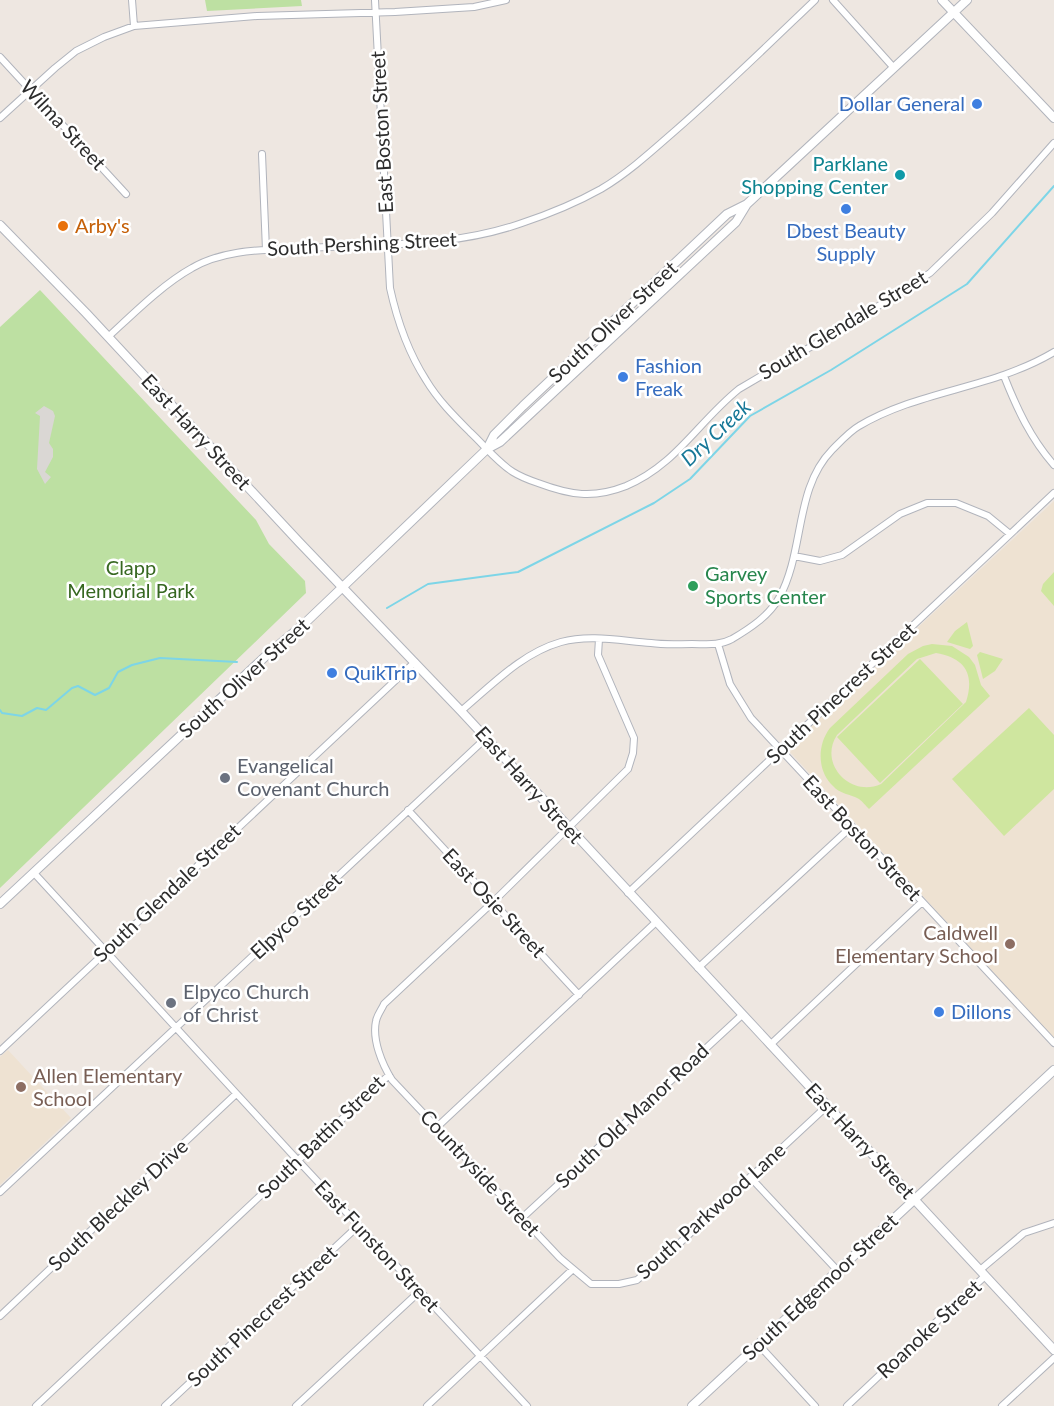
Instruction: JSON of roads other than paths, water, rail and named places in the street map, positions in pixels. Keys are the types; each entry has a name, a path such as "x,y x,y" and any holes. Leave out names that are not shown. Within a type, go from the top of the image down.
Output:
{"main road":[{"path":"942,0 1054,118"},
{"name":"South Oliver Street","path":"0,904 268,653 305,623 487,449 494,435 523,406 728,214 747,204 968,0"},
{"name":"East Harry Street","path":"0,226 108,337 461,711 567,828 1054,1350"},
{"name":"South Edgemoor Street","path":"692,1406 1054,1070"}],"street":[{"path":"132,0 134,26"},
{"name":"East Boston Street","path":"375,0 387,245 394,309 425,380 451,413 487,449"},
{"path":"0,118 76,51 134,26 257,16 474,7 506,0"},
{"name":"South Pershing Street","path":"108,337 152,298 193,267 229,254 266,250 426,243 472,237 530,220 602,188 642,160 714,97 815,0"},
{"path":"832,0 894,68"},
{"name":"Wilma Street","path":"0,57 126,194"},
{"name":"South Glendale Street","path":"487,449 511,471 523,478 570,494 607,492 651,473 683,447 722,403 738,389 858,319 930,273 992,213 1054,143"},
{"path":"262,154 266,250"},
{"path":"461,711 528,656 563,641 599,639 654,644 718,644 754,626 779,599 794,556 810,483 831,452 858,426 890,411 922,400 1004,376 1038,362 1054,352"},
{"path":"1004,376 1015,404 1037,446 1054,465"},
{"name":"South Pinecrest Street","path":"628,893 1054,492"},
{"path":"794,556 820,561 842,555 900,514 927,503 956,503 988,516 1010,534"},
{"name":"South Battin Street","path":"36,1406 389,1075 382,1065 377,1044 376,1021 384,1004 493,902 628,769 633,753 634,738 598,655 599,639"},
{"name":"East Boston Street","path":"718,644 730,684 751,718 1054,1043"},
{"name":"South Glendale Street","path":"0,1051 415,662"},
{"name":"Elpyco Street","path":"0,1192 486,738"},
{"name":"East Osie Street","path":"408,810 579,995"},
{"path":"698,968 851,827"},
{"name":"East Funston Street","path":"34,873 358,1226 527,1406"},
{"path":"770,1045 922,902"},
{"path":"437,1126 656,922"},
{"name":"South Old Manor Road","path":"522,1218 742,1015"},
{"name":"Countryside Street","path":"389,1075 522,1218 573,1269"},
{"name":"South Bleckley Drive","path":"0,1316 236,1094"},
{"name":"South Parkwood Lane","path":"573,1269 591,1284 619,1284 637,1280 827,1106"},
{"path":"750,1177 838,1270"},
{"name":"Roanoke Street","path":"847,1406 1024,1233 1054,1223"},
{"name":"South Pinecrest Street","path":"165,1406 358,1226"},
{"path":"427,1406 573,1269"},
{"path":"296,1406 420,1291"},
{"path":"758,1344 815,1406"},
{"path":"1002,1406 1054,1358"}],"waterway":[{"name":"Dry Creek","path":"387,608 428,584 518,572 654,503 690,479 750,416 831,370 967,284 1054,186"},
{"name":"Dry Creek","path":"0,710 2,713 22,716 37,708 46,710 72,688 78,686 95,695 109,688 118,672 132,665 160,658 237,662"}],"place":[{"name":"Dollar General","path":"977,104"},
{"name":"Parklane Shopping Center","path":"900,175"},
{"name":"Dbest Beauty Supply","path":"846,209"},
{"name":"Arby's","path":"63,226"},
{"name":"Fashion Freak","path":"623,377"},
{"name":"Garvey Sports Center","path":"693,586"},
{"name":"QuikTrip","path":"332,673"},
{"name":"Evangelical Covenant Church","path":"225,778"},
{"name":"Caldwell Elementary School","path":"1010,944"},
{"name":"Elpyco Church of Christ","path":"171,1003"},
{"name":"Dillons","path":"939,1012"},
{"name":"Allen Elementary School","path":"21,1087"}],"park label":[{"name":"Clapp Memorial Park","path":"131,580"}]}
